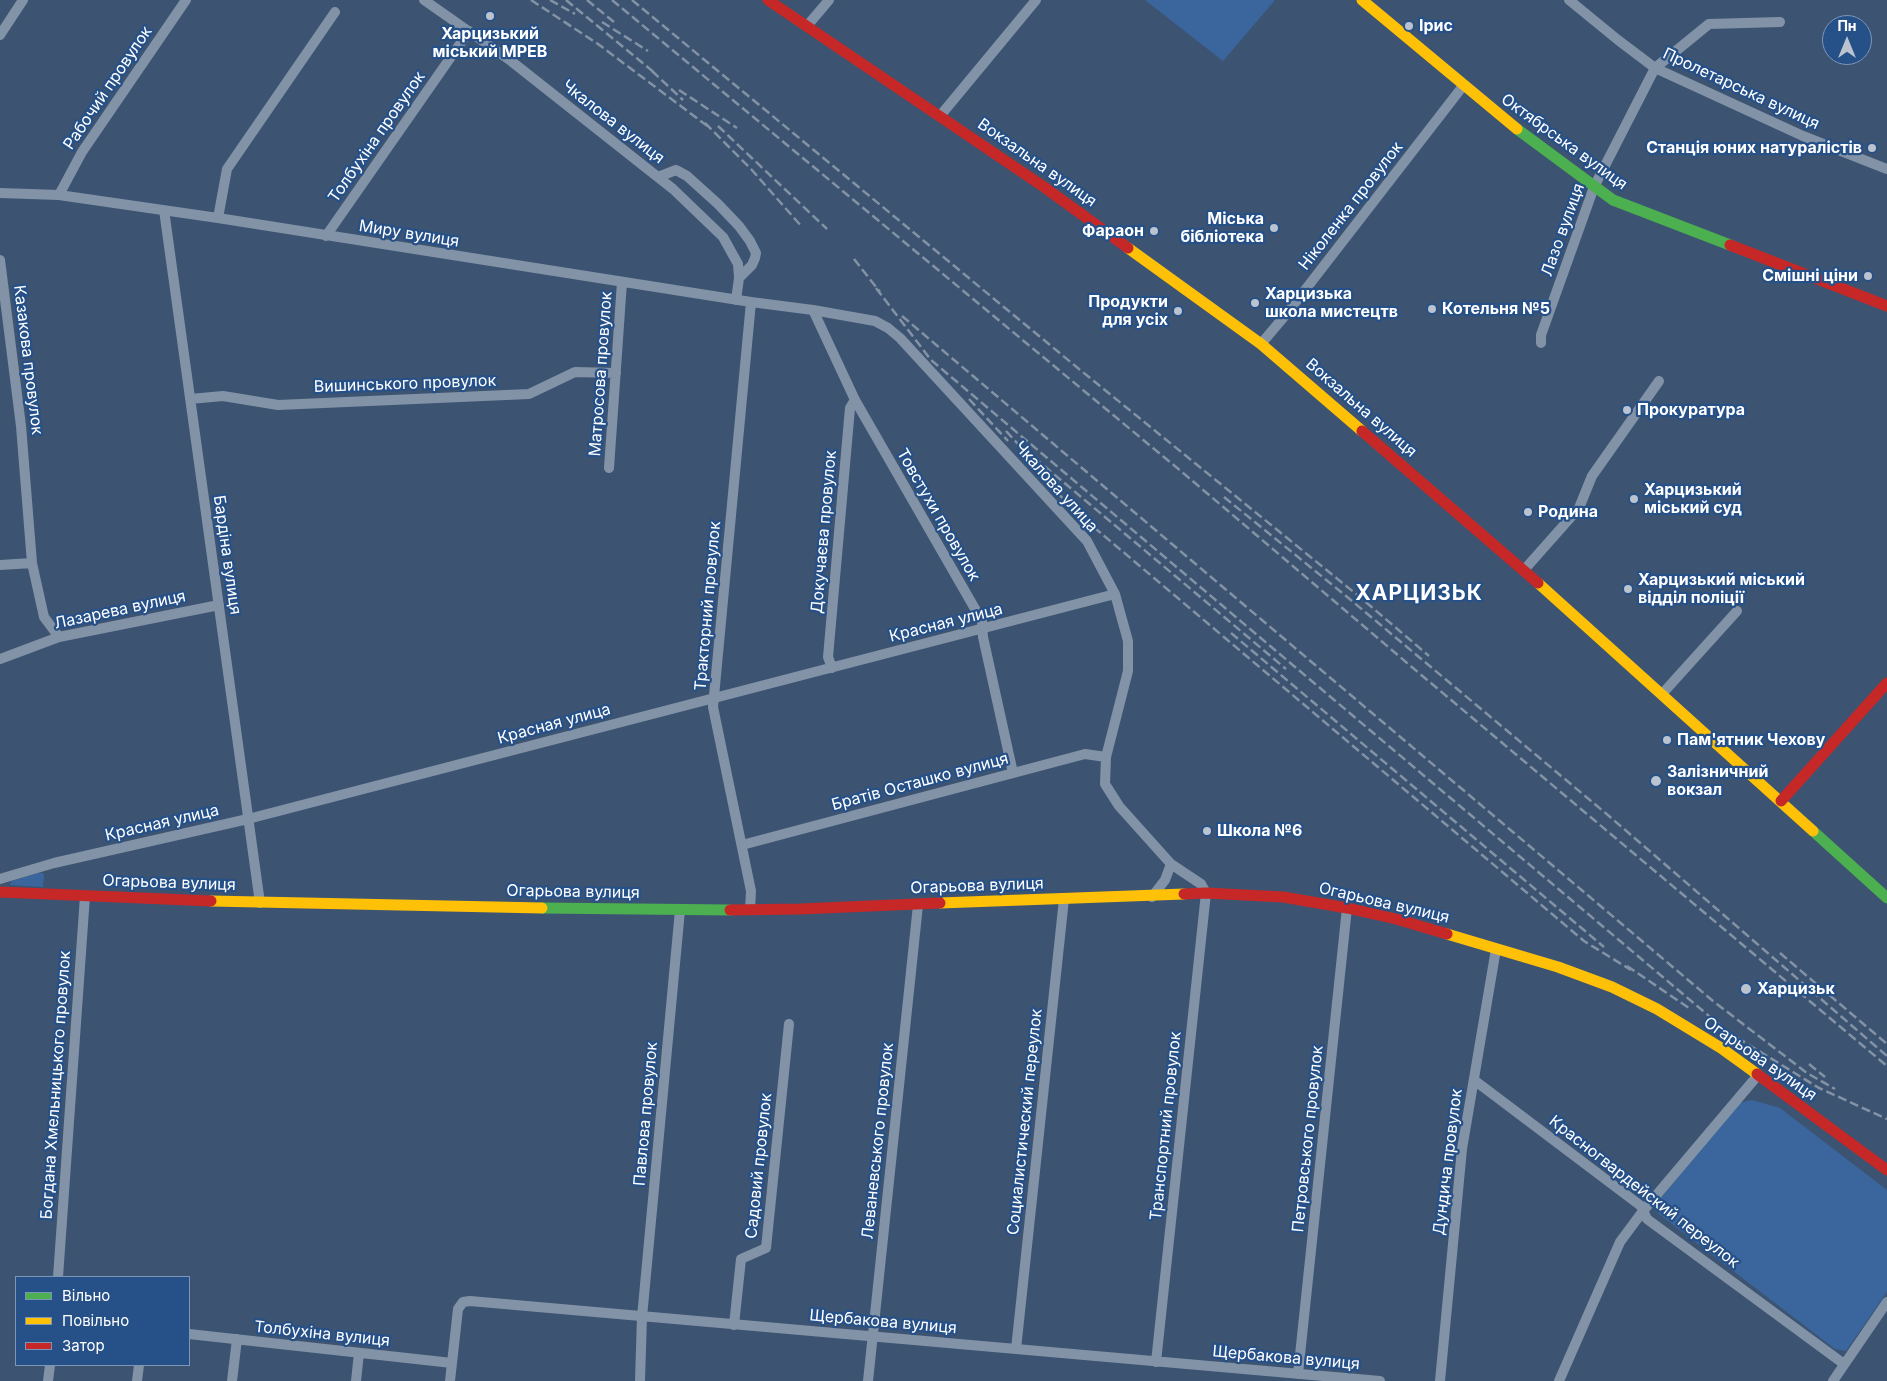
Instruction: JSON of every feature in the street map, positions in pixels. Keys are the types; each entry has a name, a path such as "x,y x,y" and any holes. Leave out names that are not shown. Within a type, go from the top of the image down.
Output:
{"main road":[{"name":"Октябрська вулиця","path":"1362,0 1463,86 1551,156 1613,200 1887,306"},
{"name":"Вокзальна вулиця","path":"773,1 1044,187 1261,344 1524,570 1887,898"},
{"path":"1781,801 1887,684"},
{"name":"Огарьова вулиця","path":"0,892 260,903 680,910 918,905 1152,897 1206,893 1283,897 1396,919 1558,967 1612,987 1657,1009 1721,1048 1887,1170"}],"street":[{"path":"0,35 23,0"},
{"name":"Рабочий провулок","path":"60,195 82,152 186,0"},
{"name":"Чкалова вулиця","path":"424,0 511,61 673,188 723,237 738,264 740,278 736,300"},
{"path":"807,26 829,0"},
{"path":"940,116 1036,0"},
{"name":"Пролетарська вулиця","path":"1569,0 1656,68 1803,136 1887,169"},
{"path":"218,218 227,169 335,12"},
{"name":"Лазо вулиця","path":"1540,343 1541,335 1594,187 1656,68 1709,24 1780,22"},
{"name":"Толбухіна провулок","path":"326,236 469,32"},
{"name":"Ніколенка провулок","path":"1261,344 1288,312 1463,86"},
{"path":"658,177 676,170 687,176 739,226 750,240 756,252 752,265 740,278"},
{"name":"Миру вулиця","path":"0,194 60,195 218,218 736,300 813,310"},
{"name":"Бардіна вулиця","path":"164,210 260,903"},
{"name":"Казакова провулок","path":"0,260 21,426 32,563 44,617 59,637"},
{"name":"Матросова провулок","path":"609,468 622,282"},
{"name":"Тракторний провулок","path":"750,910 751,890 714,707 714,698 751,302"},
{"name":"Товстухи провулок","path":"813,310 856,400 982,621 1013,773"},
{"name":"Чкалова улица","path":"813,310 875,321 888,328 900,338 1087,541 1115,594 1128,641 1128,671 1106,757 1105,784 1119,806 1172,864 1200,884 1206,893"},
{"name":"Вишинського провулок","path":"190,399 223,396 278,405 529,394 575,372 616,373"},
{"path":"1524,570 1579,508 1592,476 1659,382"},
{"name":"Докучаєва провулок","path":"832,668 828,657 850,408 856,400"},
{"path":"0,565 32,563"},
{"name":"Красная улица","path":"0,879 54,863 248,819 1115,594"},
{"name":"Лазарева вулиця","path":"0,659 59,637 219,605"},
{"path":"1662,694 1736,611"},
{"name":"Братів Осташко вулиця","path":"742,845 1085,754 1106,757"},
{"path":"1152,897 1165,880 1172,864"},
{"name":"Транспортний провулок","path":"1156,1362 1206,893"},
{"name":"Богдана Хмельницького провулок","path":"58,1276 85,896"},
{"name":"Социалистический переулок","path":"1016,1349 1064,899"},
{"name":"Леваневського провулок","path":"868,1381 918,905"},
{"name":"Петровського провулок","path":"1298,1374 1346,908"},
{"name":"Павлова провулок","path":"640,1381 642,1319 680,910"},
{"name":"Дундича провулок","path":"1440,1381 1462,1149 1496,949"},
{"name":"Садовий провулок","path":"734,1325 741,1259 766,1248 789,1024"},
{"path":"1559,1381 1620,1242 1758,1075"},
{"name":"Красногвардейский переулок","path":"1474,1080 1640,1206 1647,1219 1844,1364"},
{"name":"Щербакова вулиця","path":"450,1381 458,1309 463,1302 470,1301 642,1319 734,1325 1380,1381"},
{"path":"1833,1381 1887,1302"},
{"name":"Толбухіна вулиця","path":"190,1334 452,1363"},
{"path":"232,1381 237,1340"},
{"path":"356,1381 359,1353"},
{"path":"48,1381 50,1366"},
{"path":"138,1381 139,1366"}],"shaded area":[{"path":"1145,0 1275,0 1223,61"},
{"path":"43,873 43,887 10,885 12,881"},
{"path":"1752,1100 1780,1108 1887,1190 1887,1292 1846,1351 1835,1349 1659,1214 1656,1209 1657,1203 1739,1103"}],"railway":[{"path":"531,0 598,44 710,128"},
{"path":"550,0 575,14"},
{"path":"566,0 656,74"},
{"path":"587,0 614,22"},
{"path":"612,0 1182,472 1887,1066"},
{"path":"632,0 1079,369 1361,598 1429,656"},
{"path":"602,22 648,51"},
{"path":"652,71 683,100"},
{"path":"679,90 737,128"},
{"path":"705,123 751,169 802,227"},
{"path":"718,126 827,229"},
{"path":"854,259 880,292"},
{"path":"876,288 931,360 1728,1032 1819,1088 1887,1119"},
{"path":"902,316 1713,1001 1807,1073 1835,1089"},
{"path":"969,399 1008,441"},
{"path":"1006,431 1018,444 1286,669"},
{"path":"1020,454 1077,513 1584,941 1631,970"},
{"path":"1224,497 1346,596 1609,816 1887,1056"},
{"path":"1231,633 1604,947"},
{"path":"1780,953 1887,1044"},
{"path":"1627,966 1689,1008"},
{"path":"1809,1064 1825,1077"}],"traffic: fast":[{"path":"1517,129 1613,200 1730,245"},
{"path":"1813,831 1887,898"},
{"path":"542,908 730,910"}],"traffic: slow":[{"path":"1362,0 1517,129"},
{"path":"1128,248 1261,344 1362,431"},
{"path":"1538,583 1813,831"},
{"path":"940,903 1184,894"},
{"path":"211,901 542,908"},
{"path":"1447,934 1558,967 1612,987 1657,1009 1721,1048 1757,1074"}],"traffic: jam":[{"path":"768,0 1044,187 1128,248"},
{"path":"1730,245 1887,306"},
{"path":"1362,431 1538,583"},
{"path":"1781,801 1887,683"},
{"path":"0,892 211,901"},
{"path":"1184,894 1206,893 1283,897 1396,919 1447,934"},
{"path":"730,910 940,903"},
{"path":"1757,1074 1887,1170"}],"place":[{"name":"Харцизький міський МРЕВ","path":"490,16"},
{"name":"Ірис","path":"1409,26"},
{"name":"Станція юних натуралістів","path":"1872,148"},
{"name":"Міська бібліотека","path":"1274,228"},
{"name":"Фараон","path":"1154,231"},
{"name":"Смішні ціни","path":"1868,276"},
{"name":"Харцизька школа мистецтв","path":"1255,303"},
{"name":"Котельня №5","path":"1432,309"},
{"name":"Продукти для усіх","path":"1178,311"},
{"name":"Прокуратура","path":"1627,410"},
{"name":"Харцизький міський суд","path":"1634,499"},
{"name":"Родина","path":"1528,512"},
{"name":"Харцизький міський відділ поліції","path":"1628,589"},
{"name":"Пам'ятник Чехову","path":"1667,740"},
{"name":"Залізничний вокзал","path":"1656,781"},
{"name":"Школа №6","path":"1207,831"},
{"name":"Харцизьк","path":"1746,989"}],"district":[{"name":"ХАРЦИЗЬК","path":"1419,594"}]}
